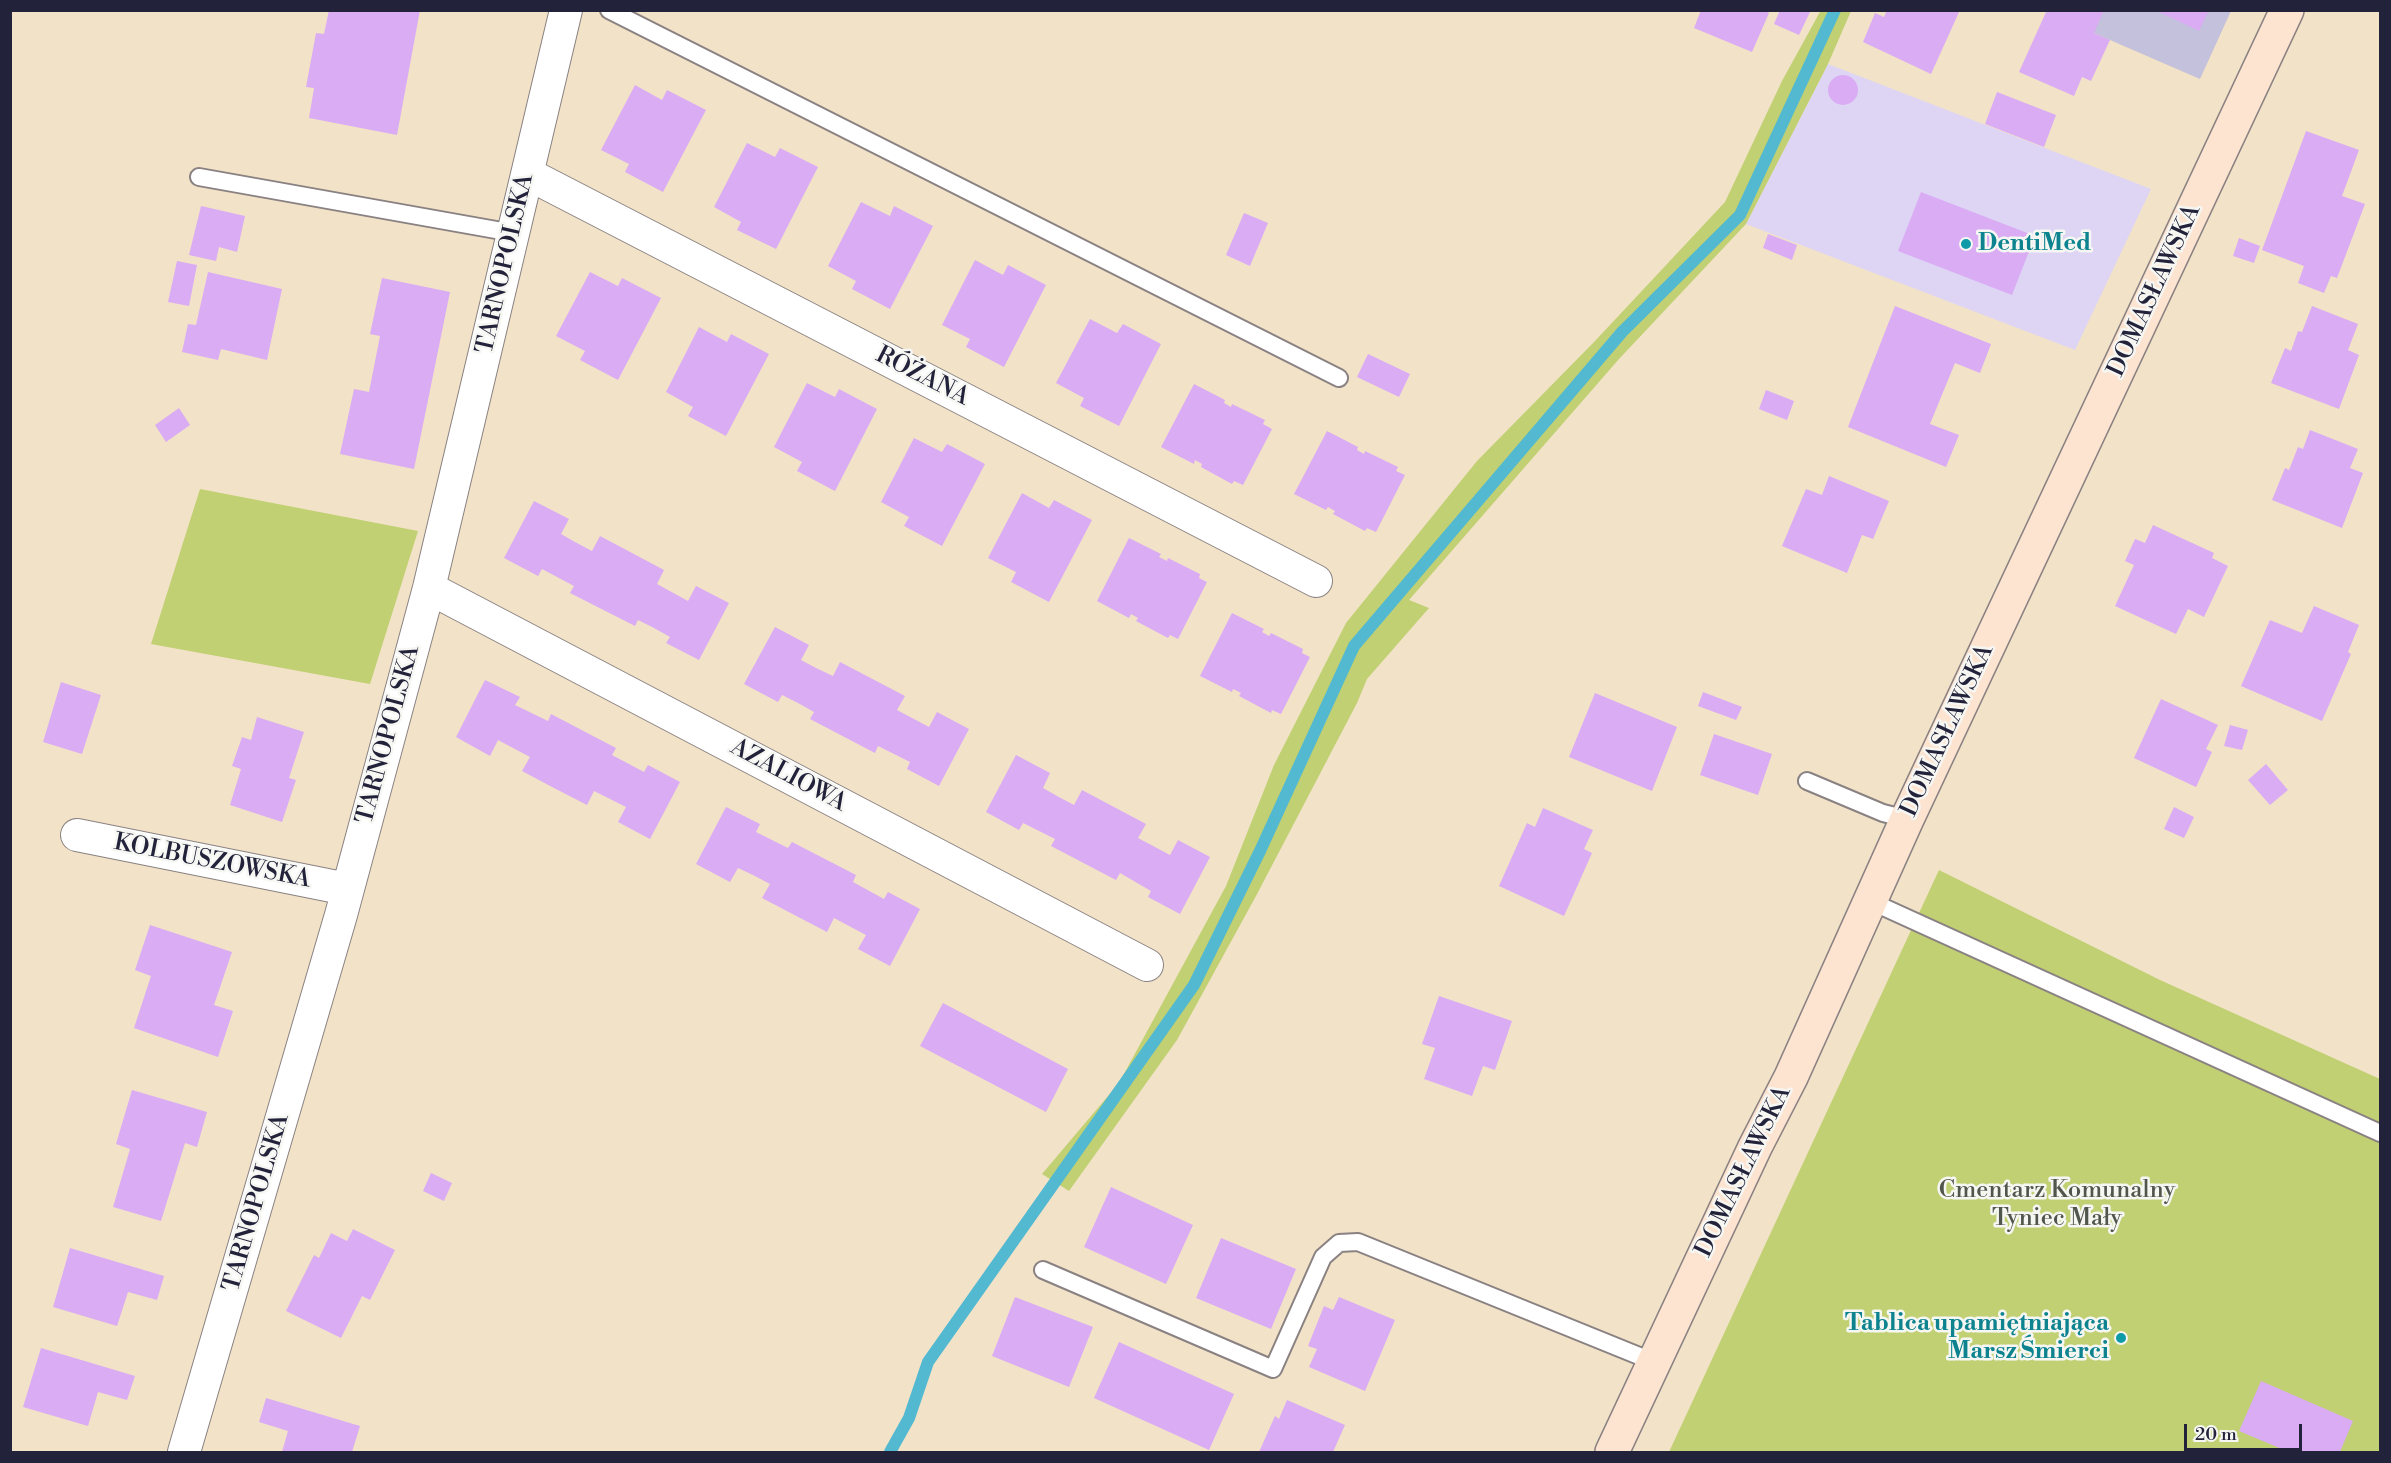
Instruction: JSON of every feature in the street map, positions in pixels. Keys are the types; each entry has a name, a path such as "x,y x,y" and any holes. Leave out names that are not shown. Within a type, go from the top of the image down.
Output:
{"street":[{"name":"TARNOPOLSKA","path":"184,1452 347,889 429,588 566,10"},
{"name":"DOMASŁAWSKA","path":"1612,1452 1755,1147 1791,1077 1907,819 2287,10"},
{"name":"RÓŻANA","path":"528,174 1316,580"},
{"name":"AZALIOWA","path":"429,588 1147,965"},
{"name":"KOLBUSZOWSKA","path":"77,836 347,889"}],"lane":[{"path":"609,10 1339,378"},
{"path":"200,177 513,233"},
{"path":"1807,782 1883,813 1907,819"},
{"path":"1870,901 2380,1132"},
{"path":"1043,1270 1273,1369 1323,1257 1339,1243 1358,1242 1654,1362"}],"shaded area":[{"path":"2043,11 2231,11 2200,79"},
{"path":"1828,64 2151,189 2075,350 1746,224"}],"green space":[{"path":"1821,10 1851,11 1828,64 1746,224 1619,359 1409,600 1429,608 1367,679 1357,703 1256,896 1177,1040 1069,1191 1042,1174 1119,1083 1226,886 1274,765 1346,623 1477,461 1595,341 1725,202 1782,81"},
{"path":"200,489 418,531 370,684 151,644"},
{"name":"Cmentarz Komunalny Tyniec Mały","path":"1939,870 2160,980 2380,1079 2380,1452 1669,1452"}],"building":[{"path":"329,10 420,10 397,135 309,118 314,88 306,87 316,33 324,34"},
{"path":"1701,10 1764,10 1769,13 1752,52 1694,28"},
{"path":"1780,10 1811,10 1799,35 1774,24"},
{"path":"1887,10 1960,10 1931,74 1863,42 1875,13 1884,17"},
{"path":"2049,10 2104,10 2094,33 2110,40 2091,81 2082,77 2074,96 2019,72 2046,12 2048,13"},
{"path":"2155,10 2209,10 2199,31"},
{"path":"1843,75 1854,79 1858,90 1854,101 1843,105 1832,101 1828,90 1832,79"},
{"path":"635,85 662,100 667,90 706,110 663,192 625,172 629,164 601,150"},
{"path":"1997,92 2056,115 2044,147 1985,124"},
{"path":"2306,131 2359,150 2342,196 2365,204 2337,278 2331,276 2324,293 2298,283 2304,266 2262,250"},
{"path":"747,143 775,157 780,148 818,167 776,249 737,230 741,222 714,207"},
{"name":"DentiMed","path":"1921,192 2035,236 2012,295 1898,251"},
{"path":"861,202 890,216 894,206 933,226 890,309 852,289 856,281 828,266"},
{"path":"201,206 245,216 237,252 219,247 216,261 189,255"},
{"path":"1244,213 1268,223 1250,266 1226,255"},
{"path":"1768,234 1797,245 1792,260 1763,248"},
{"path":"2239,238 2260,246 2254,263 2233,256"},
{"path":"975,260 1003,275 1008,265 1046,285 1004,367 966,347 970,339 942,325"},
{"path":"177,261 197,265 189,306 168,302"},
{"path":"208,272 282,289 267,360 221,349 218,360 182,352 188,324 196,325"},
{"path":"590,272 618,286 622,278 661,298 618,380 580,360 585,351 556,336"},
{"path":"382,278 450,292 414,469 340,454 354,389 369,392 380,336 370,334"},
{"path":"1895,306 1991,344 1980,373 1955,363 1930,424 1959,435 1946,467 1848,427"},
{"path":"2312,306 2358,324 2348,350 2359,355 2339,409 2271,383 2285,348 2291,351 2298,331 2302,332"},
{"path":"1090,319 1117,333 1123,324 1161,344 1119,426 1080,406 1084,398 1056,383"},
{"path":"699,327 727,342 731,334 769,354 726,436 688,416 693,407 666,392"},
{"path":"1368,354 1410,374 1399,397 1357,377"},
{"path":"807,383 835,397 839,389 877,409 835,491 797,471 802,462 774,447"},
{"path":"1194,384 1225,400 1224,403 1231,407 1232,404 1265,420 1263,424 1272,429 1243,485 1234,481 1232,484 1201,467 1202,464 1195,460 1194,464 1161,447"},
{"path":"1766,390 1794,401 1787,420 1759,409"},
{"path":"179,408 190,425 166,442 155,425"},
{"path":"2310,430 2358,449 2350,468 2363,473 2342,528 2272,500 2285,468 2289,470 2298,447 2303,449"},
{"path":"1327,431 1358,447 1357,450 1364,454 1365,451 1398,467 1396,471 1405,475 1376,532 1367,528 1365,531 1333,514 1335,511 1328,507 1326,510 1294,494"},
{"path":"914,438 942,452 947,444 985,464 942,546 904,526 909,517 881,502"},
{"path":"1829,476 1889,501 1873,539 1862,535 1847,573 1782,546 1806,489 1822,495"},
{"path":"1022,493 1049,508 1054,500 1092,520 1049,602 1011,582 1016,572 988,558"},
{"path":"534,501 569,519 561,534 592,551 600,536 664,570 657,584 688,601 696,586 729,603 699,660 666,643 670,637 654,628 638,620 635,626 570,593 574,586 542,569 538,576 504,558"},
{"path":"2153,525 2214,553 2212,558 2228,566 2204,617 2188,609 2176,634 2115,606 2134,565 2125,561 2135,539 2145,543"},
{"path":"1129,538 1161,554 1159,557 1167,561 1168,558 1200,574 1199,578 1207,582 1178,639 1170,635 1168,638 1136,621 1138,618 1131,614 1129,618 1097,601"},
{"path":"2314,606 2359,625 2348,652 2351,654 2322,721 2241,686 2270,620 2302,633"},
{"path":"1232,613 1264,629 1262,632 1269,636 1271,633 1303,649 1302,653 1310,657 1281,714 1272,710 1271,713 1239,696 1241,693 1233,689 1232,692 1200,676"},
{"path":"775,627 809,645 801,660 816,668 833,676 840,662 905,696 897,710 929,727 937,712 969,729 939,786 907,769 910,762 878,746 875,753 810,719 814,712 798,703 782,695 778,702 744,684"},
{"path":"485,680 520,697 515,705 548,721 551,714 616,748 612,755 644,772 648,765 680,782 650,839 618,822 626,807 594,791 587,805 554,788 522,771 530,757 498,740 490,756 456,737"},
{"path":"61,682 101,695 82,754 43,742"},
{"path":"1703,692 1742,707 1736,720 1698,706"},
{"path":"1595,693 1677,727 1652,791 1569,757"},
{"path":"2161,699 2218,725 2206,749 2212,752 2196,787 2134,758"},
{"path":"257,717 304,732 289,778 296,780 282,822 230,805 241,769 232,766 242,737 251,740"},
{"path":"2230,725 2248,730 2242,750 2224,746"},
{"path":"1714,734 1772,754 1758,795 1700,775"},
{"path":"1016,755 1050,773 1043,788 1074,805 1082,790 1146,824 1138,838 1170,855 1178,840 1210,857 1180,914 1148,897 1151,891 1120,873 1116,880 1051,846 1055,839 1023,823 1019,830 986,812"},
{"path":"2266,764 2288,790 2270,805 2248,780"},
{"path":"726,807 760,824 756,832 788,848 792,842 856,875 853,882 884,899 888,892 920,909 890,966 858,949 866,935 834,918 827,932 762,898 770,884 753,875 738,868 730,882 696,864"},
{"path":"2174,807 2194,817 2184,838 2164,829"},
{"path":"1543,808 1593,830 1584,849 1592,853 1564,916 1499,886 1527,823 1535,827"},
{"path":"150,925 232,952 214,1005 233,1011 218,1057 134,1028 151,976 135,970"},
{"path":"1439,996 1512,1021 1495,1070 1483,1066 1472,1096 1424,1079 1435,1048 1422,1044"},
{"path":"943,1003 1068,1069 1046,1112 920,1046"},
{"path":"132,1090 207,1112 197,1147 185,1143 161,1221 113,1207 130,1149 116,1144"},
{"path":"431,1173 452,1183 444,1201 423,1191"},
{"path":"1111,1187 1193,1225 1166,1284 1084,1247"},
{"path":"353,1229 395,1250 370,1300 362,1296 341,1338 286,1311 314,1255 319,1258 331,1233 347,1241"},
{"path":"1221,1238 1296,1269 1271,1329 1196,1298"},
{"path":"70,1248 164,1276 157,1300 128,1292 117,1326 53,1307"},
{"path":"1015,1297 1093,1327 1069,1387 992,1356"},
{"path":"1339,1297 1395,1320 1365,1391 1309,1367 1317,1349 1308,1346 1324,1306 1333,1310"},
{"path":"1119,1342 1234,1394 1209,1450 1094,1398"},
{"path":"41,1348 135,1376 127,1400 98,1392 88,1426 23,1407"},
{"path":"2261,1381 2353,1421 2340,1452 2289,1452 2239,1431"},
{"path":"266,1398 360,1426 352,1452 282,1452 288,1431 259,1422"},
{"path":"1287,1400 1345,1425 1333,1452 1259,1452 1275,1416 1279,1419"}],"waterway":[{"path":"890,1452 909,1418 928,1362 1194,985 1260,851 1354,646 1622,332 1740,215 1835,10"}],"place":[{"name":"DentiMed","path":"1966,244"},
{"name":"Tablica upamiętniająca Marsz Śmierci","path":"2121,1338"}]}
